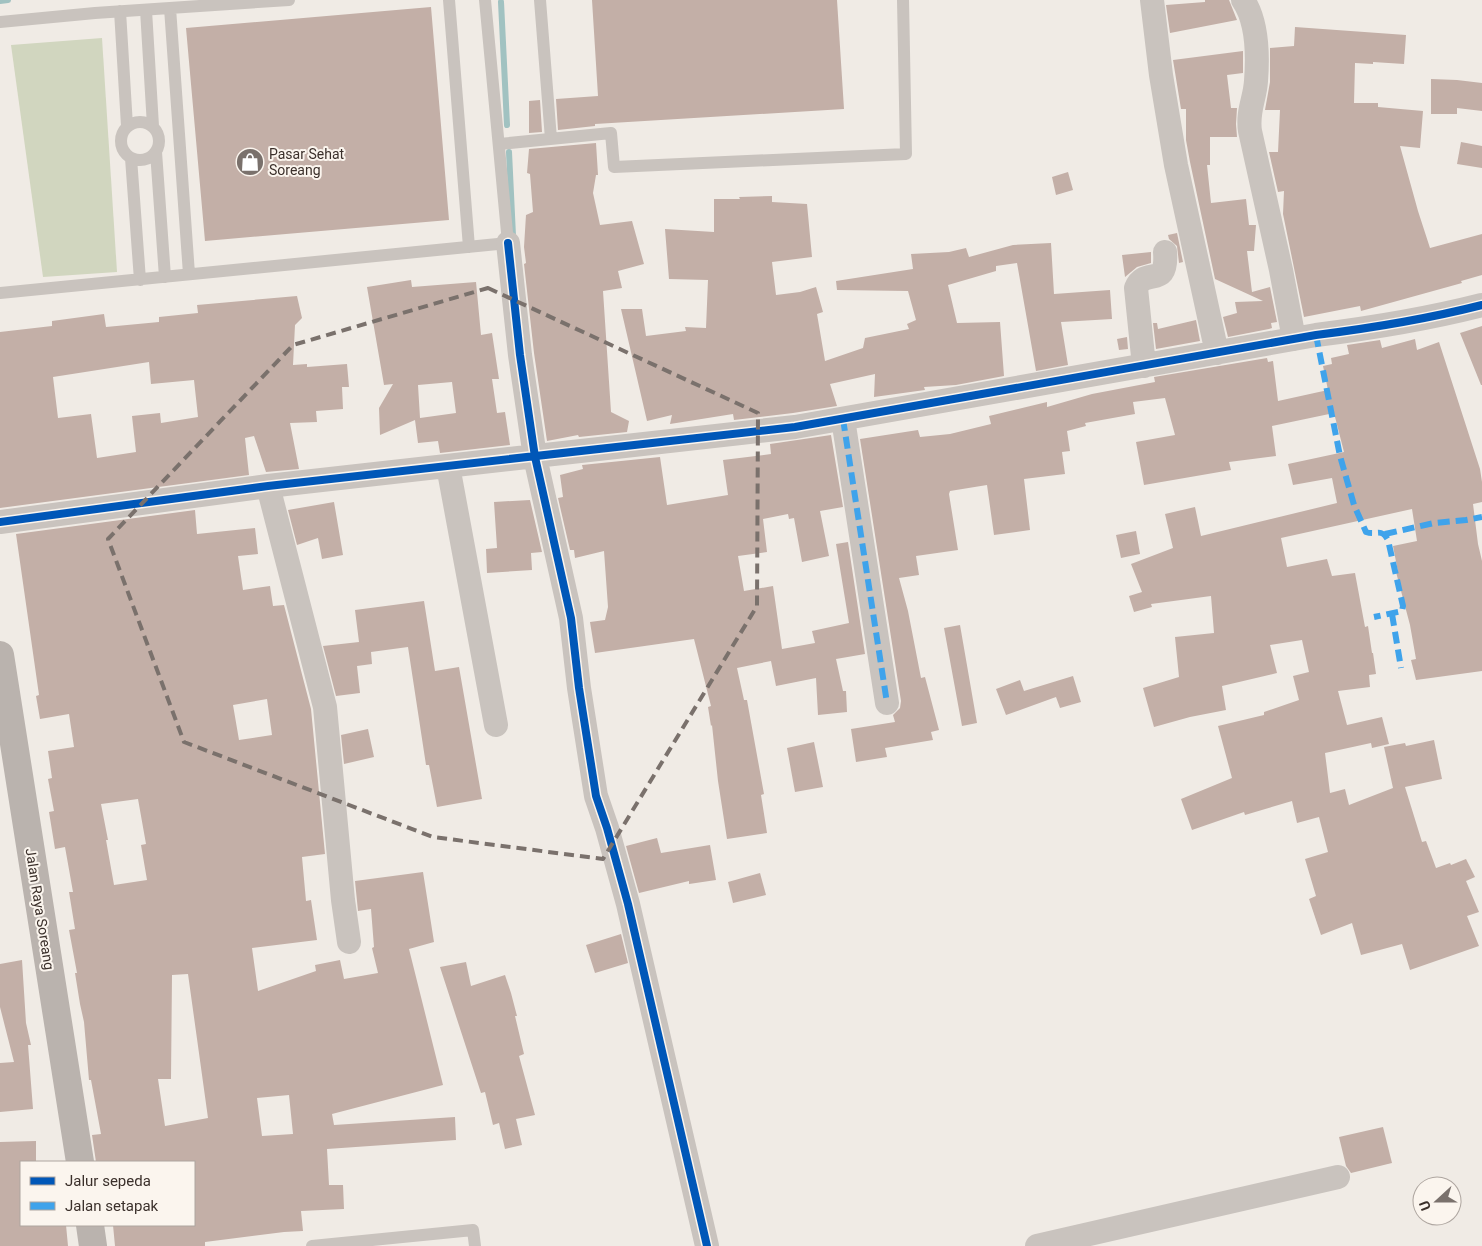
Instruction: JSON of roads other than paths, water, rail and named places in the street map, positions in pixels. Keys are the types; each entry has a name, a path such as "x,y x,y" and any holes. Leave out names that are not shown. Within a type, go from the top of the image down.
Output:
{"main road":[{"name":"Jalan Raya Soreang","path":"0,655 80,1161"},
{"path":"90,1226 93,1246"}],"street":[{"path":"1152,0 1161,75 1176,165 1217,353"},
{"path":"1243,0 1255,29 1256,82 1248,119 1294,339"},
{"path":"508,243 520,355 535,456 571,618 579,688 596,796 628,904 707,1246"},
{"path":"1144,366 1136,288 1138,282 1143,278 1161,274 1165,270 1166,252"},
{"path":"0,522 268,486 795,427 1294,339 1448,314 1482,305"},
{"path":"843,419 888,703"},
{"path":"448,466 496,726"},
{"path":"268,486 325,707 343,900 349,942"},
{"path":"1037,1246 1338,1177"}],"lane":[{"path":"0,22 289,0"},
{"path":"449,0 469,247"},
{"path":"0,293 508,243 485,0"},
{"path":"540,0 551,139"},
{"path":"499,144 611,133 614,167 906,154 903,0"},
{"path":"170,8 189,274"},
{"path":"146,10 153,126 158,134 160,143 156,152 149,158 140,161 131,158 124,152 121,143 122,134 127,126 135,122 145,122 153,126"},
{"path":"120,12 127,126"},
{"path":"156,152 165,277"},
{"path":"131,158 140,280"},
{"path":"313,1246 473,1230 475,1246"}],"waterway":[{"path":"0,1 8,0"},
{"path":"501,2 507,125"},
{"path":"509,152 513,236"}],"place":[{"name":"Pasar Sehat Soreang","path":"250,162"}]}
